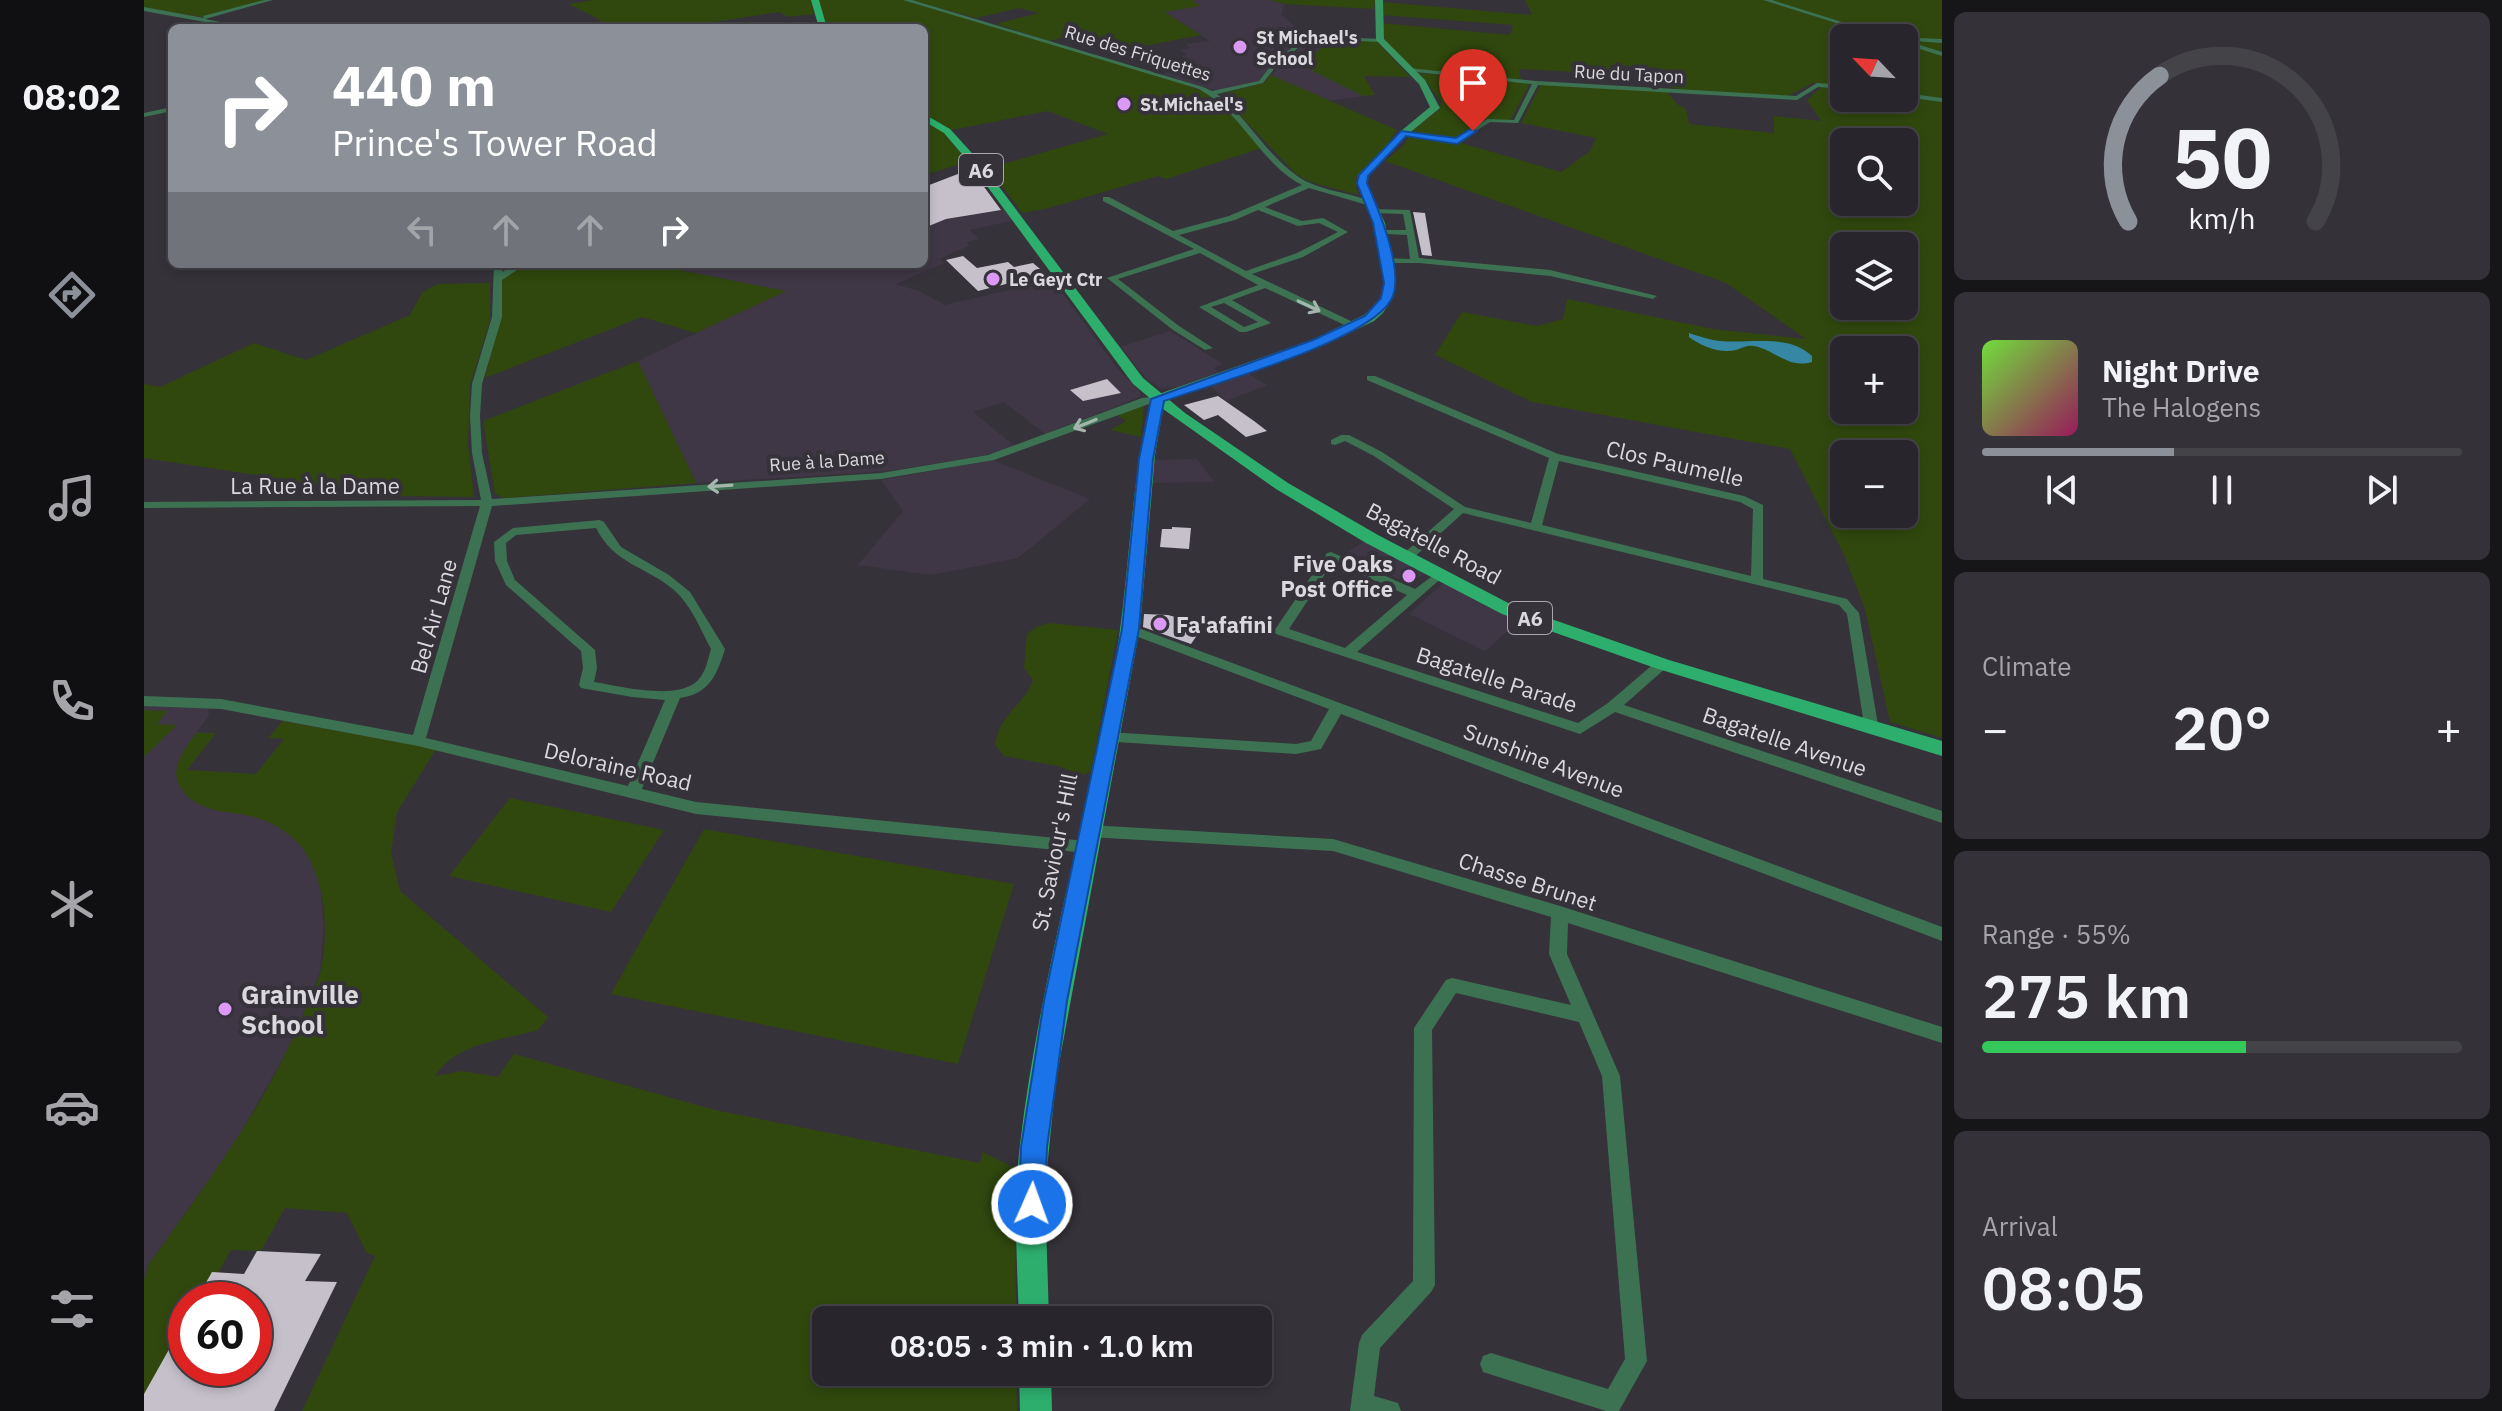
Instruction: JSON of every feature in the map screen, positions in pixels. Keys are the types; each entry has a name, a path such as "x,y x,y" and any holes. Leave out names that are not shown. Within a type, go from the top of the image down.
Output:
{"main road":[{"path":"815,0 821,24"},
{"path":"1158,399 1317,343 1369,318 1386,299 1390,283 1374,208 1362,183 1363,175 1404,133 1428,115 1435,103 1430,92 1380,40 1379,0"},
{"name":"A6","path":"928,119 947,131 977,165 1138,381 1158,399"},
{"name":"Bagatelle Road","path":"1158,399 1282,486 1439,575 1508,610 1662,664 1942,749"},
{"name":"St. Saviour's Hill","path":"1034,1306 1031,1233 1034,1147 1055,1001 1130,629 1152,421 1158,399"},
{"path":"1152,421 1159,414 1180,416"},
{"path":"1035,1386 1036,1411"}],"street":[{"path":"201,18 270,0"},
{"name":"Rue des Friquettes","path":"906,0 1138,67 1213,93 1225,102 1291,175 1309,185 1374,208 1407,212 1410,233"},
{"path":"1766,0 1844,24"},
{"path":"144,9 229,24"},
{"path":"1213,93 1261,82 1307,37 1380,40"},
{"path":"1918,41 1942,41"},
{"path":"1918,46 1942,54"},
{"name":"Rue du Tapon","path":"1408,70 1536,83 1797,98 1817,85 1830,86"},
{"path":"1404,133 1457,141 1489,120 1516,122 1536,83"},
{"path":"1918,97 1942,100"},
{"path":"144,115 168,110"},
{"path":"1172,234 1259,207 1309,185"},
{"path":"1106,199 1265,285 1354,326"},
{"path":"1245,274 1300,255 1344,232 1320,220 1301,224 1259,207"},
{"path":"1386,232 1410,233 1414,260"},
{"path":"1200,250 1111,278 1176,328 1208,348"},
{"path":"1385,261 1414,260 1550,273 1653,296"},
{"path":"487,503 477,453 475,416 477,384 497,317 498,268"},
{"path":"497,279 515,268"},
{"path":"1224,299 1266,323 1243,330 1204,307 1224,299 1265,285"},
{"name":"Clos Paumelle","path":"1371,378 1555,457 1754,502 1759,507 1757,580"},
{"name":"Rue à la Dame","path":"487,503 881,476 990,458 1046,440 1146,400 1158,399"},
{"path":"1335,442 1345,437 1378,454 1461,509 1843,602 1853,613 1871,725"},
{"path":"1536,527 1555,457"},
{"name":"La Rue à la Dame","path":"144,505 487,503"},
{"name":"Bel Air Lane","path":"418,741 487,503"},
{"path":"1407,557 1461,509"},
{"path":"600,524 605,537 618,552 684,593 718,649 706,681 691,693 674,696 586,685 590,668 588,650 510,582 501,561 500,542 513,532 600,524"},
{"name":"Bagatelle Parade","path":"1415,594 1331,556 1281,631 1580,729 1613,706 1662,664"},
{"path":"1347,653 1439,575"},
{"name":"Sunshine Avenue","path":"1130,629 1942,934"},
{"path":"633,793 674,696"},
{"name":"Deloraine Road","path":"144,701 221,704 418,741 696,808 1087,839"},
{"path":"1108,737 1296,749 1316,745 1338,706"},
{"name":"Bagatelle Avenue","path":"1613,706 1942,817"},
{"name":"Chasse Brunet","path":"1087,839 1333,845 1560,913 1942,1035"},
{"path":"1491,1364 1613,1402 1636,1361 1611,1076 1558,954 1560,913"},
{"path":"1390,1411 1362,1407 1370,1343 1424,1285 1423,1028 1452,985 1585,1016"}],"shaded area":[{"name":"St Michael's School","path":"1192,0 1270,0 1285,4 1281,14 1305,36 1259,81 1216,91 1163,74 1188,60 1181,57 1187,54 1179,50 1191,48 1186,44 1210,41 1163,11 1199,5"},
{"name":"St Michael's School","path":"1309,38 1349,40 1326,43 1304,66 1363,96 1328,101 1271,75"},
{"path":"1005,209 1015,220 969,230 980,239 967,242 969,246 939,259 944,263 896,284 919,291 945,305 1053,280 1116,367 1140,392 1140,397 1045,434 1004,402 973,412 1016,447 981,456 888,471 696,483 638,361 785,291 668,268 928,268 928,226 946,219"},
{"path":"1170,331 1223,364 1213,368 1219,372 1179,387 1160,388 1146,378 1120,347"},
{"path":"1244,371 1267,385 1226,401 1211,386"},
{"path":"1197,459 1214,482 1152,483 1154,460"},
{"path":"992,460 1090,499 1018,558 931,575 858,565 903,511 881,480"},
{"path":"1367,540 1426,573 1408,584 1348,552"},
{"path":"1444,582 1519,621 1485,651 1409,614"},
{"name":"Grainville School","path":"144,704 208,707 209,715 197,732 216,733 187,770 256,774 284,739 268,738 283,721 436,749 397,812 391,853 320,885 324,926 320,972 290,1046 233,1146 149,1264 144,1279"}],"green space":[{"path":"144,0 267,0 202,17 144,8"},
{"path":"593,0 811,0 814,14 788,17 779,12 701,24 584,24 602,21 569,4"},
{"path":"819,0 904,0 1138,68 1211,94 1262,148 1166,179 1158,176 1022,213 989,168 1108,134 1048,111 952,130 928,116 928,24 826,24"},
{"path":"910,0 1192,0 1200,6 1164,12 1201,35 1139,47 1077,34 1049,41 996,24 1039,13 1019,8 976,18"},
{"path":"1270,0 1375,0 1374,9 1285,4"},
{"path":"1525,0 1764,0 1775,4 1768,0 1942,0 1942,53 1918,45 1918,24 1844,24 1779,5 1840,24 1830,24 1830,85 1813,83 1787,96 1679,90 1669,86 1659,68 1610,65 1612,74 1519,69 1521,80 1413,69 1385,40 1381,23 1510,35 1513,25 1381,15 1382,2 1532,15"},
{"path":"1376,41 1410,77 1364,76 1375,95 1363,96 1303,66 1326,42"},
{"path":"1918,48 1942,55 1942,99 1918,96"},
{"path":"1419,73 1530,83 1510,121 1485,119 1456,140 1412,131 1440,109 1441,101"},
{"path":"1271,75 1397,130 1383,151 1356,177 1359,195 1310,182 1296,174 1220,94 1264,83"},
{"path":"1541,84 1667,92 1686,109 1689,124 1774,133 1774,116 1821,121 1807,100 1821,87 1830,87 1830,112 1918,112 1918,98 1942,102 1942,738 1890,722 1865,609 1830,528 1918,528 1918,440 1830,440 1830,528 1790,449 1532,402 1435,355 1462,312 1537,326 1563,319 1567,299 1713,329 1806,339 1726,283 1385,161 1404,145 1409,136 1414,135 1461,143 1561,172 1590,151 1596,138 1521,123"},
{"path":"928,122 942,130 968,162 928,174"},
{"path":"521,268 669,268 786,291 696,333 642,317 485,378 500,318 502,279"},
{"path":"490,283 490,321 470,385 468,445 474,497 395,496 144,458 144,384 160,387 254,343 306,360 410,315 422,293 437,284"},
{"path":"638,361 696,483 505,498 495,494 483,421"},
{"path":"1144,406 1141,437 1110,430 1126,421 1116,414"},
{"path":"1049,623 1118,630 1091,771 1083,775 1057,766 1004,756 995,745 1002,724 1033,680 1024,668 1027,634"},
{"path":"144,710 167,711 157,724 177,725 144,757"},
{"path":"283,721 436,749 397,812 391,853 400,891 548,1017 538,1030 481,1044 455,1056 435,1076 462,1071 498,1077 514,1054 715,1110 980,1163 982,1152 1015,1168 1016,1306 812,1306 812,1386 1016,1386 1017,1411 302,1411 375,1256 367,1253 347,1213 285,1208 261,1251 231,1250 213,1282 168,1282 168,1362 144,1405 144,1279 149,1264 254,1111 289,1046 317,983 323,959 325,928 322,897 313,868 298,843 267,822 199,805 183,791 176,776 182,754 196,733 216,733 187,770 256,774 284,739 268,738"},
{"path":"510,798 664,830 611,912 449,876"},
{"path":"704,829 1014,884 958,1064 611,994"}],"water":[{"path":"1689,333 1720,341 1792,344 1812,356 1812,362 1795,363 1754,346 1717,350 1689,337"}],"building":[{"path":"971,169 1001,210 946,219 928,226 928,185"},
{"path":"1413,212 1425,213 1432,256 1422,255"},
{"name":"Le Geyt Ctr","path":"963,256 977,268 1008,262 1014,267 1033,263 1046,274 978,291 946,260"},
{"path":"1107,379 1121,393 1083,401 1070,390"},
{"path":"1218,396 1267,431 1246,437 1218,415 1204,420 1184,405"},
{"path":"1191,528 1189,549 1160,547 1162,529"},
{"path":"1144,614 1168,615 1204,625 1191,644 1143,627"},
{"path":"257,1251 321,1254 305,1281 337,1282 274,1411 144,1411 144,1394 168,1351 168,1386 272,1386 272,1282 206,1282 212,1272 244,1274"}],"place":[{"name":"St Michael's School","path":"1240,47"},
{"name":"St.Michael's","path":"1124,104"},
{"name":"Le Geyt Ctr","path":"993,279"},
{"name":"Five Oaks Post Office","path":"1409,576"},
{"name":"Fa'afafini","path":"1160,624"},
{"name":"Grainville School","path":"225,1009"}],"route":[{"path":"1032,1204 1034,1147 1055,1001 1130,629 1139,561 1146,459 1158,399 1317,343 1369,318 1386,299 1390,283 1379,223 1374,205 1365,192 1363,175 1393,148 1404,133 1457,141 1473,131"}]}
